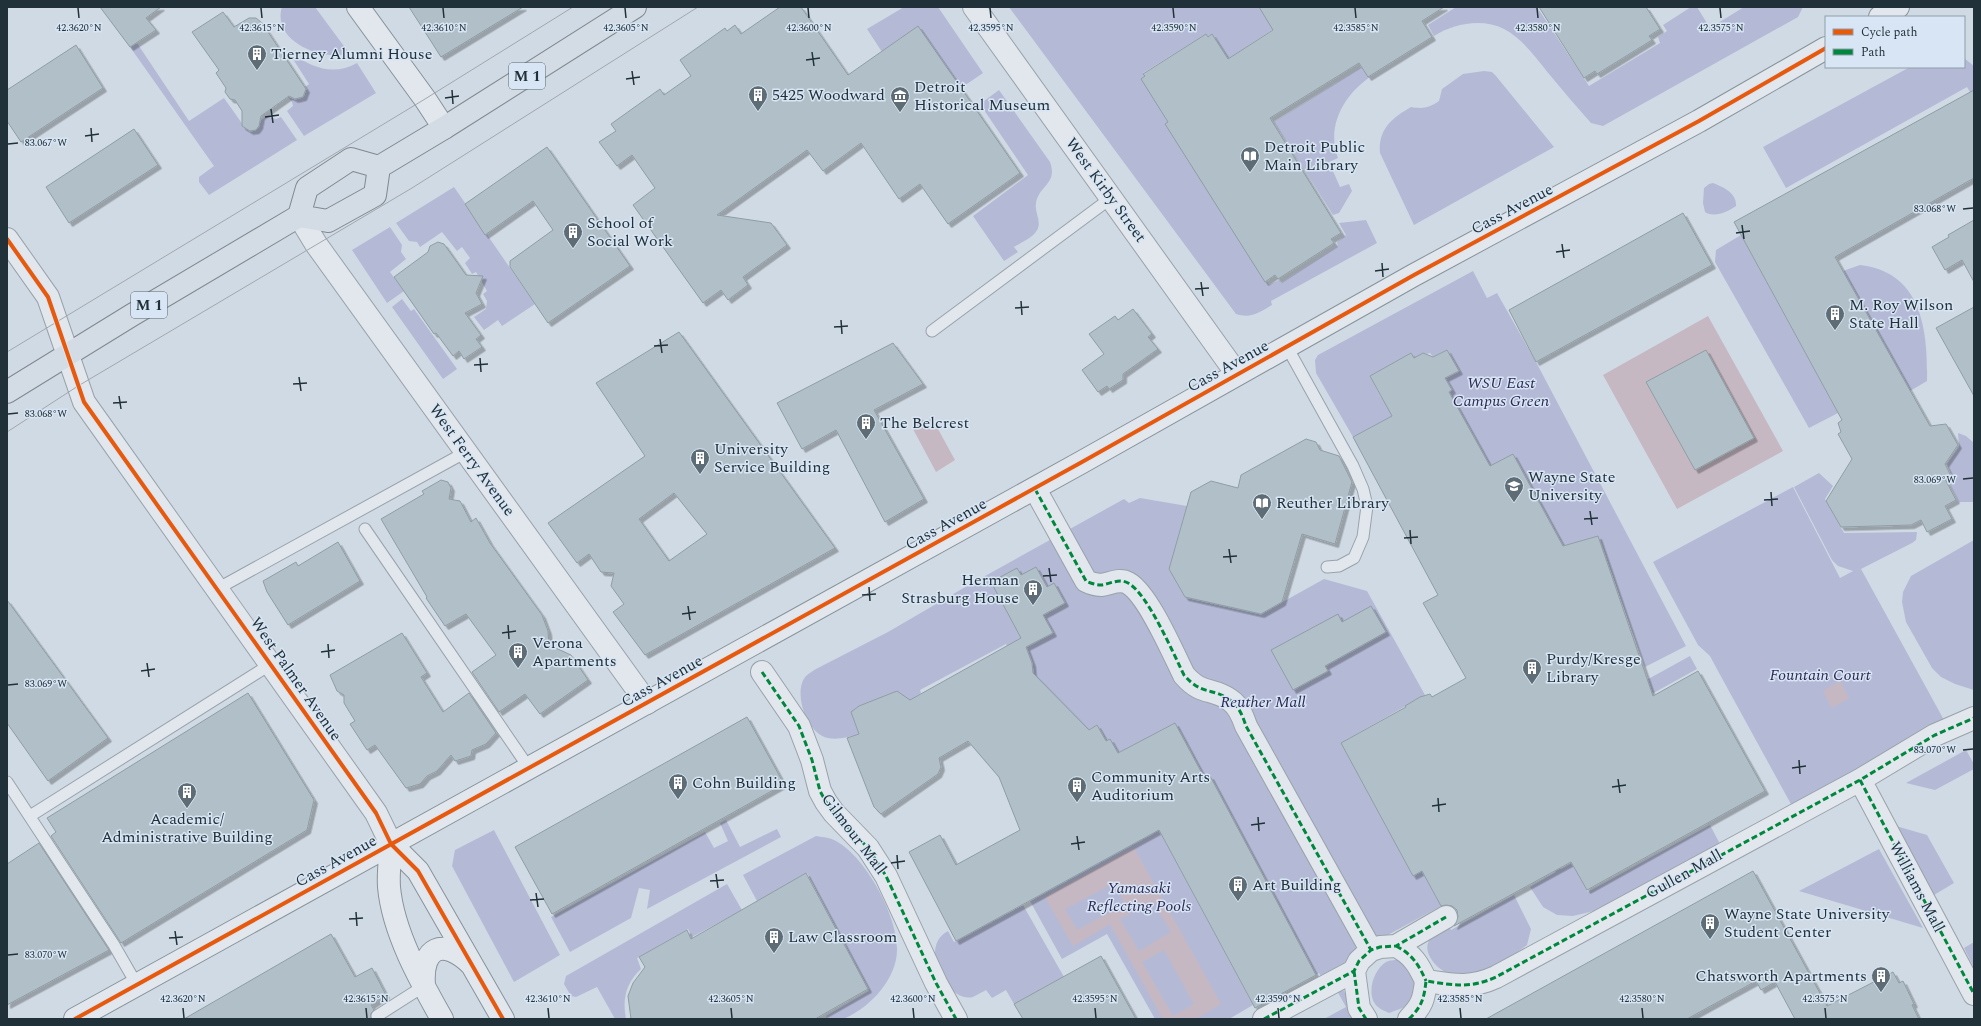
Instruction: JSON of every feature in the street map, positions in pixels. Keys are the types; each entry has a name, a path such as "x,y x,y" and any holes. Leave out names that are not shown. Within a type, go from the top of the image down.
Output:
{"main road":[{"name":"M 1","path":"379,167 444,128 635,7"},
{"path":"351,159 379,167 375,195 328,221 299,216 307,188 351,159"},
{"name":"M 1","path":"7,392 299,216"}],"street":[{"path":"358,7 425,99 444,128"},
{"name":"West Kirby Street","path":"974,7 1237,374"},
{"path":"1882,16 1898,7"},
{"name":"Cass Avenue","path":"75,1019 1034,489 1454,253 1693,125 1825,49"},
{"name":"West Ferry Avenue","path":"299,216 316,244 647,703"},
{"name":"West Palmer Avenue","path":"7,239 48,297 84,402 376,813 391,844 418,871 503,1019"},
{"path":"1034,489 1086,581 1100,585 1118,580 1127,582 1145,600 1184,674 1192,684 1200,689 1230,699 1242,714 1246,726 1371,950"},
{"name":"Gilmour Mall","path":"762,672 799,726 812,760 820,791 826,802 834,813 868,848 886,876 936,983 956,1019"},
{"name":"Gullen Mall","path":"1426,981 1470,986 1489,980 1860,780 1935,735 1974,718"},
{"name":"Williams Mall","path":"1860,780 1974,994"},
{"name":"West Palmer Avenue","path":"391,844 389,886 398,929 424,986 442,1019"},
{"path":"1366,1019 1359,1008 1354,971 1359,961 1371,950 1380,947 1396,946 1446,917"},
{"path":"1396,946 1408,952 1420,967 1426,981 1424,998 1417,1011 1409,1019"},
{"path":"424,986 424,965 428,956 434,950 444,948 453,951 463,956 474,967"},
{"path":"1264,1019 1354,971"}],"lane":[{"path":"932,332 1111,198"},
{"path":"1287,347 1353,466 1363,489 1367,506 1363,537 1354,558 1339,566 1326,567"},
{"path":"217,589 466,452"},
{"path":"365,529 530,768"},
{"path":"30,816 271,664"},
{"path":"7,782 114,945 137,985"},
{"path":"377,1016 424,986"}],"green space":[{"path":"282,7 315,7 349,53 338,55 326,54 313,51 302,46 292,39 284,30 281,19"},
{"path":"904,7 938,7 983,73 961,88 918,27 882,52 867,29"},
{"path":"1009,7 1262,7 1275,28 1228,59 1212,34 1208,37 1206,34 1143,73 1170,125 1169,126 1269,285 1279,280 1281,283 1338,246 1337,242 1346,235 1339,223 1366,220 1377,243 1271,301 1272,305 1259,312 1246,316 1236,314"},
{"path":"1456,7 1537,7 1589,86 1660,43 1658,37 1667,31 1663,25 1691,7 1697,7 1710,28 1744,7 1803,7 1798,17 1603,126 1591,123 1529,49 1511,33 1504,29 1478,23 1459,25 1434,36 1428,25"},
{"path":"137,43 189,121 224,98 246,129 256,129 259,126 260,121 267,116 276,119 281,117 297,140 209,195 199,182 199,177 214,166 130,47"},
{"path":"293,54 308,63 324,69 340,69 357,63 376,93 304,136 287,111 293,106 288,97 295,99 303,97 305,87 309,84 291,56"},
{"path":"1965,59 1974,66 1974,99 1967,87 1786,188 1763,147 1908,68 1965,68"},
{"path":"1363,66 1370,77 1352,93 1345,102 1336,123 1334,134 1338,158 1329,162 1340,187 1349,184 1352,191 1339,213 1333,215 1274,122"},
{"path":"1484,71 1492,72 1496,76 1554,147 1414,225 1380,153 1381,137 1388,125 1398,115 1411,107 1426,107 1439,101 1442,89 1463,74"},
{"path":"999,90 1050,162 1052,169 1050,180 1041,192 1036,203 1036,211 1039,222 1038,229 1030,237 1014,247 1018,252 1004,261 973,216 1028,175 980,104"},
{"path":"1713,183 1732,194 1736,201 1736,206 1725,212 1717,214 1709,214 1705,212 1703,203 1704,188"},
{"path":"454,187 535,304 502,326 498,320 484,330 474,317 486,309 487,301 483,294 487,291 476,272 472,274 465,263 470,258 462,247 457,251 442,232 420,247 417,242 409,241 396,223"},
{"path":"390,227 402,245 401,252 406,259 390,272 404,291 387,303 352,250"},
{"path":"1741,235 1838,413 1809,428 1715,262 1716,250"},
{"path":"1860,265 1881,270 1897,279 1909,291 1917,306 1923,324 1926,342 1927,381 1910,391 1843,271"},
{"name":"WSU East Campus Green","path":"1473,271 1487,298 1497,293 1536,362 1686,646 1645,667 1598,536 1563,546 1513,454 1488,468 1449,392 1452,390 1445,378 1459,371 1447,350 1433,357 1430,353 1423,353 1414,358 1411,353 1370,376 1381,397 1385,395 1407,446 1390,417 1353,437 1316,373 1315,360 1318,355"},
{"path":"402,299 411,311 414,309 457,369 443,379 392,307"},
{"path":"1958,433 1966,436 1974,443 1974,502 1959,502 1947,479 1952,476 1947,464 1959,447"},
{"name":"Fountain Court","path":"1819,473 1833,486 1825,499 1844,533 1917,532 1916,540 1912,543 1861,569 1944,720 1792,806 1710,656 1698,645 1653,562 1793,487 1840,578 1853,571 1838,566 1832,560 1794,487"},
{"name":"Reuther Mall","path":"1140,498 1187,506 1169,569 1185,597 1261,614 1324,579 1367,591 1425,695 1341,743 1413,876 1422,870 1441,906 1353,954 1343,964 1321,976 1319,973 1316,975 1210,776 1205,779 1175,723 1118,753 1106,741 1097,725 1089,730 1033,673 1028,652 1013,656 1006,644 920,690 921,693 907,703 901,694 895,692 856,708 852,715 859,734 832,739 820,735 808,721 804,712 801,702 802,683 806,676 811,672 888,632 967,586 1124,499 1129,503"},
{"path":"1974,540 1974,690 1955,684 1941,677 1932,668 1906,622 1902,602 1903,592 1911,576"},
{"path":"1690,656 1697,669 1514,770 1546,841 1561,869 1572,863 1588,892 1710,825 1720,844 1598,910 1573,916 1557,915 1543,907 1530,887 1556,872 1491,755 1612,699"},
{"path":"1966,750 1974,764 1974,769 1935,790 1906,783"},
{"path":"726,820 740,847 777,829 781,837 647,909 650,890 639,888 631,918 570,952 551,917 705,832 714,848 728,841 720,823"},
{"path":"1896,826 1927,835 1954,883 1934,895"},
{"path":"494,830 560,955 514,982 452,866 455,850"},
{"name":"Yamasaki Reflecting Pools","path":"1159,830 1253,1005 1229,1019 1155,1019 1107,934 1062,959 1030,901"},
{"path":"816,836 834,840 846,848 868,872 886,904 896,936 896,961 887,982 872,1000 853,1014 843,1019 827,1019 826,1016 869,991 807,873 757,901 743,875"},
{"path":"1879,849 1923,928 1799,891"},
{"path":"727,884 742,910 692,937 688,929 637,958 641,969 632,980 626,992 626,1019 615,1019 597,987 576,997 571,996 564,984 566,976"},
{"path":"1514,895 1531,929 1527,945 1499,963 1469,978 1453,976 1445,972 1431,959 1428,952 1428,945 1431,938 1435,934 1449,926 1451,930"},
{"path":"1023,905 1064,977 1014,1004 1006,990 992,998 986,990 973,997 963,997 954,992 940,973 936,961 935,949 939,939 948,931 954,942"},
{"path":"1974,942 1974,968 1964,948"},
{"path":"1401,959 1414,976 1416,986 1408,1006 1389,1013 1379,1008 1374,1002 1371,990 1372,983 1381,966 1388,961"},
{"path":"1341,986 1353,1007 1357,1019 1324,1019 1346,1007 1336,989"}],"shaded area":[{"path":"1708,316 1783,451 1677,509 1603,375"},
{"path":"932,418 955,460 936,472 913,429 917,426 917,421 920,419 927,421"},
{"path":"1840,681 1849,698 1832,708 1823,691"},
{"name":"Yamasaki Reflecting Pools","path":"1134,848 1221,1004 1196,1019 1163,1019 1110,924 1073,946 1045,897","holes":["1114,883 1125,904 1077,930 1065,909","1153,901 1171,932 1139,951 1120,919","1164,950 1194,1004 1173,1016 1142,962"]}],"building":[{"path":"100,7 161,7 146,18 156,30 130,47"},
{"path":"409,7 523,7 441,57"},
{"path":"780,7 801,7 848,75 918,26 1020,173 948,224 920,184 899,199 861,143 823,171 807,150 717,215 771,223 787,245 743,277 748,285 728,300 721,290 703,303 633,205 655,188 632,155 617,166 599,142 616,131 611,124 660,89 664,95 691,76 680,60 725,28 727,31 735,25 741,34"},
{"name":"Detroit Public Main Library","path":"1259,7 1444,7 1422,21 1432,37 1368,77 1359,63 1270,118 1341,233 1331,239 1334,243 1278,279 1275,275 1265,282 1165,124 1168,122 1141,79 1145,76 1143,74 1206,34 1208,37 1212,34 1228,59 1273,30"},
{"path":"1539,7 1646,7 1660,29 1649,36 1652,40 1597,74 1595,71 1584,78"},
{"name":"Tierney Alumni House","path":"223,12 234,27 249,18 256,18 262,23 306,89 303,97 295,99 289,96 261,116 259,126 256,130 250,131 242,126 242,111 235,100 230,99 225,92 226,88 216,73 219,70 192,32"},
{"path":"76,45 103,88 21,142 7,121 7,90"},
{"name":"M. Roy Wilson State Hall","path":"1974,90 1974,178 1835,257 1930,426 1946,424 1958,445 1945,464 1951,476 1945,479 1956,500 1945,506 1952,519 1927,532 1921,520 1911,525 1841,527 1826,501 1852,459 1838,434 1841,432 1838,423 1842,420 1734,222"},
{"path":"134,129 158,165 69,223 46,187"},
{"name":"School of Social Work","path":"547,147 630,266 548,323 510,267 510,261 553,230 533,201 485,235 465,204"},
{"path":"1683,213 1712,265 1536,362 1509,310"},
{"path":"1974,220 1974,282 1962,260 1945,270 1932,247 1949,237 1948,235"},
{"path":"438,242 444,244 466,275 483,276 476,293 482,304 465,313 481,335 476,339 482,347 464,359 459,351 453,356 436,333 434,334 394,277 428,252 430,246"},
{"path":"1974,307 1974,396 1936,328"},
{"path":"1133,309 1152,334 1148,337 1158,349 1123,374 1123,380 1109,389 1107,386 1098,392 1082,370 1104,354 1089,334 1115,316 1118,320"},
{"name":"University Service Building","path":"679,332 835,548 645,655 613,612 624,604 611,586 614,573 601,572 589,554 577,563 548,523 645,456 596,383","holes":["674,493 707,534 669,561 639,519"]},
{"name":"The Belcrest","path":"893,343 923,384 874,410 924,499 885,522 836,430 802,449 777,403"},
{"path":"1447,350 1459,371 1445,378 1452,390 1449,392 1490,466 1513,454 1563,546 1598,536 1653,696 1698,671 1765,791 1587,890 1571,862 1454,926 1458,917 1457,910 1452,906 1441,906 1422,871 1413,876 1341,743 1406,707 1405,706 1420,697 1430,694 1432,697 1466,678 1423,603 1438,595 1353,437 1392,416 1370,376 1411,353 1414,358 1423,353 1433,357"},
{"path":"1706,350 1754,438 1695,470 1646,382"},
{"name":"Reuther Library","path":"1306,439 1316,442 1320,450 1339,456 1352,482 1335,544 1302,534 1282,602 1261,614 1185,597 1169,569 1191,492 1211,481 1238,488 1241,475"},
{"path":"441,480 448,482 451,488 449,499 460,501 471,522 476,518 490,543 542,615 548,631 549,645 571,655 588,680 540,714 525,694 499,712 472,672 496,655 466,614 445,626 426,598 427,597 381,519 424,494 422,491"},
{"path":"338,542 360,581 288,625 267,592 263,581 296,562 298,566"},
{"path":"1036,567 1047,587 1054,583 1065,603 1043,615 1053,633 1026,647 1032,663 1033,673 1089,730 1097,725 1106,741 1110,739 1118,753 1175,723 1205,779 1210,776 1316,975 1255,1008 1159,830 956,941 909,852 940,835 956,865 1020,830 999,777 968,741 939,758 941,767 938,774 881,814 874,807 847,738 859,734 851,712 859,706 897,691 910,700 1021,638 991,582 1017,568 1021,575"},
{"path":"7,600 108,738 48,781 7,723"},
{"path":"1371,606 1386,632 1325,666 1328,671 1293,690 1271,650 1338,614 1342,622"},
{"path":"402,633 427,673 421,677 443,712 469,693 496,733 486,744 472,750 471,756 455,761 451,755 437,771 427,776 420,784 406,788 375,745 367,750 350,724 355,721 344,703 344,695 337,691 330,675"},
{"name":"Academic/ Administrative Building","path":"248,693 314,800 307,830 121,943 51,836 56,832 47,818"},
{"name":"Cohn Building","path":"747,717 784,784 552,914 515,847"},
{"path":"39,843 109,950 7,1005 7,864"},
{"name":"Wayne State University Student Center","path":"1753,871 1827,1006 1893,972 1899,983 1903,981 1914,1004 1912,1005 1919,1019 1795,1019 1775,982 1761,990 1756,981 1687,1019 1486,1019"},
{"name":"Law Classroom","path":"806,873 868,989 815,1019 631,1019 628,996 633,983 645,967 639,957 687,930 691,939"},
{"path":"331,934 355,977 372,968 386,995 371,1005 374,1010 371,1013 371,1019 184,1019"},
{"path":"1101,956 1136,1019 1023,1019 1014,1004"}],"tram line":[{"path":"7,352 425,99 573,7"},
{"path":"7,432 78,386 412,188 698,7"}],"marked path":[{"path":"1035,489 1086,581 1101,585 1121,581 1128,583 1136,589 1152,611 1184,675 1196,686 1224,696 1233,702 1238,708 1246,726 1371,950"},
{"path":"762,672 799,726 812,760 820,791 826,802 834,813 868,848 886,876 936,983 956,1019"},
{"path":"1409,1019 1422,1002 1426,981 1453,985 1470,985 1496,977 1860,780 1935,735 1974,718"},
{"path":"1860,780 1974,994"},
{"path":"1264,1019 1354,971 1359,961 1371,950 1380,947 1396,946 1446,917"},
{"path":"1396,946 1411,956 1421,970 1426,981"},
{"path":"1354,971 1359,1008 1366,1019"}],"cycle path":[{"path":"75,1019 1082,462 1414,275 1699,121 1825,49"},
{"path":"7,239 48,297 84,402 376,813 391,844 418,871 503,1019"}],"place":[{"name":"Tierney Alumni House","path":"257,71"},
{"name":"5425 Woodward","path":"758,112"},
{"name":"Detroit Historical Museum","path":"900,113"},
{"name":"Detroit Public Main Library","path":"1250,173"},
{"name":"School of Social Work","path":"573,249"},
{"name":"M. Roy Wilson State Hall","path":"1835,331"},
{"name":"The Belcrest","path":"866,440"},
{"name":"University Service Building","path":"700,475"},
{"name":"Wayne State University","path":"1514,503"},
{"name":"Reuther Library","path":"1262,520"},
{"name":"Herman Strasburg House","path":"1033,606"},
{"name":"Verona Apartments","path":"518,669"},
{"name":"Purdy/Kresge Library","path":"1532,685"},
{"name":"Cohn Building","path":"678,800"},
{"name":"Community Arts Auditorium","path":"1077,803"},
{"name":"Academic/ Administrative Building","path":"187,809"},
{"name":"Art Building","path":"1238,902"},
{"name":"Wayne State University Student Center","path":"1710,940"},
{"name":"Law Classroom","path":"774,954"},
{"name":"Chatsworth Apartments","path":"1881,993"}]}
